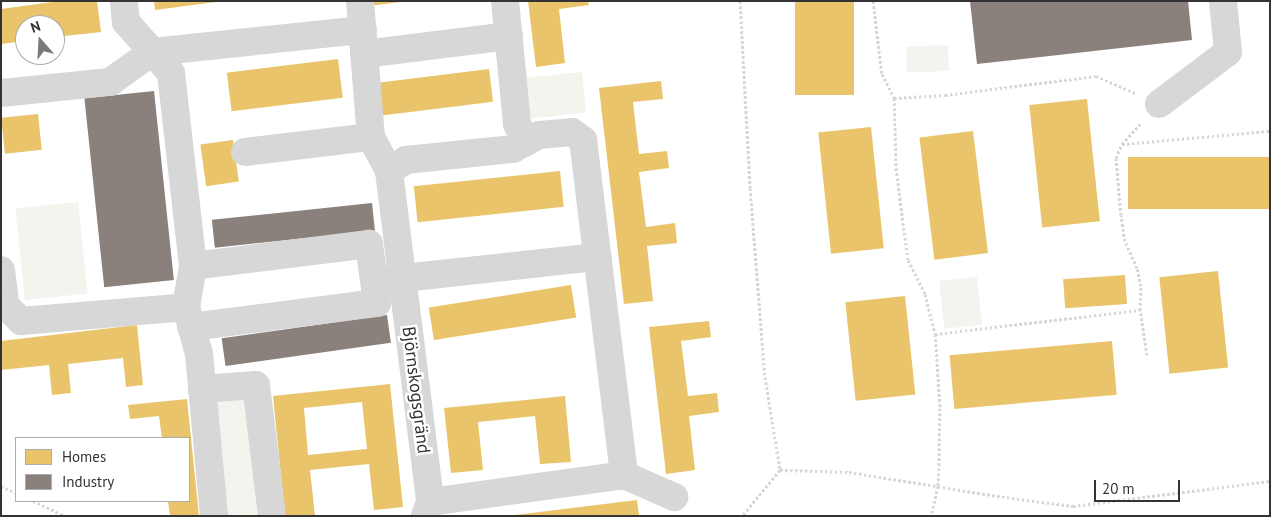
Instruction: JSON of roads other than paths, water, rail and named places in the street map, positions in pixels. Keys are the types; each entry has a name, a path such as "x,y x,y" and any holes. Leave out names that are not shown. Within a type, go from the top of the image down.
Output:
{"street":[{"path":"124,1 126,22 171,73 193,266 189,317 199,354 214,516"},
{"name":"Björnskogsgränd","path":"360,1 371,137 389,171 428,509 624,475"},
{"path":"505,1 517,124 526,142"},
{"path":"1159,104 1228,52 1223,1"},
{"path":"1,94 110,82 152,52 509,36"},
{"path":"389,171 406,160 513,148 539,135 572,132 583,140 624,475 674,497"},
{"path":"245,152 371,137"},
{"path":"1,270 5,304 21,321 189,317 377,303 369,244 193,266"},
{"path":"374,281 598,257"},
{"path":"202,388 256,385 272,516"}]}
